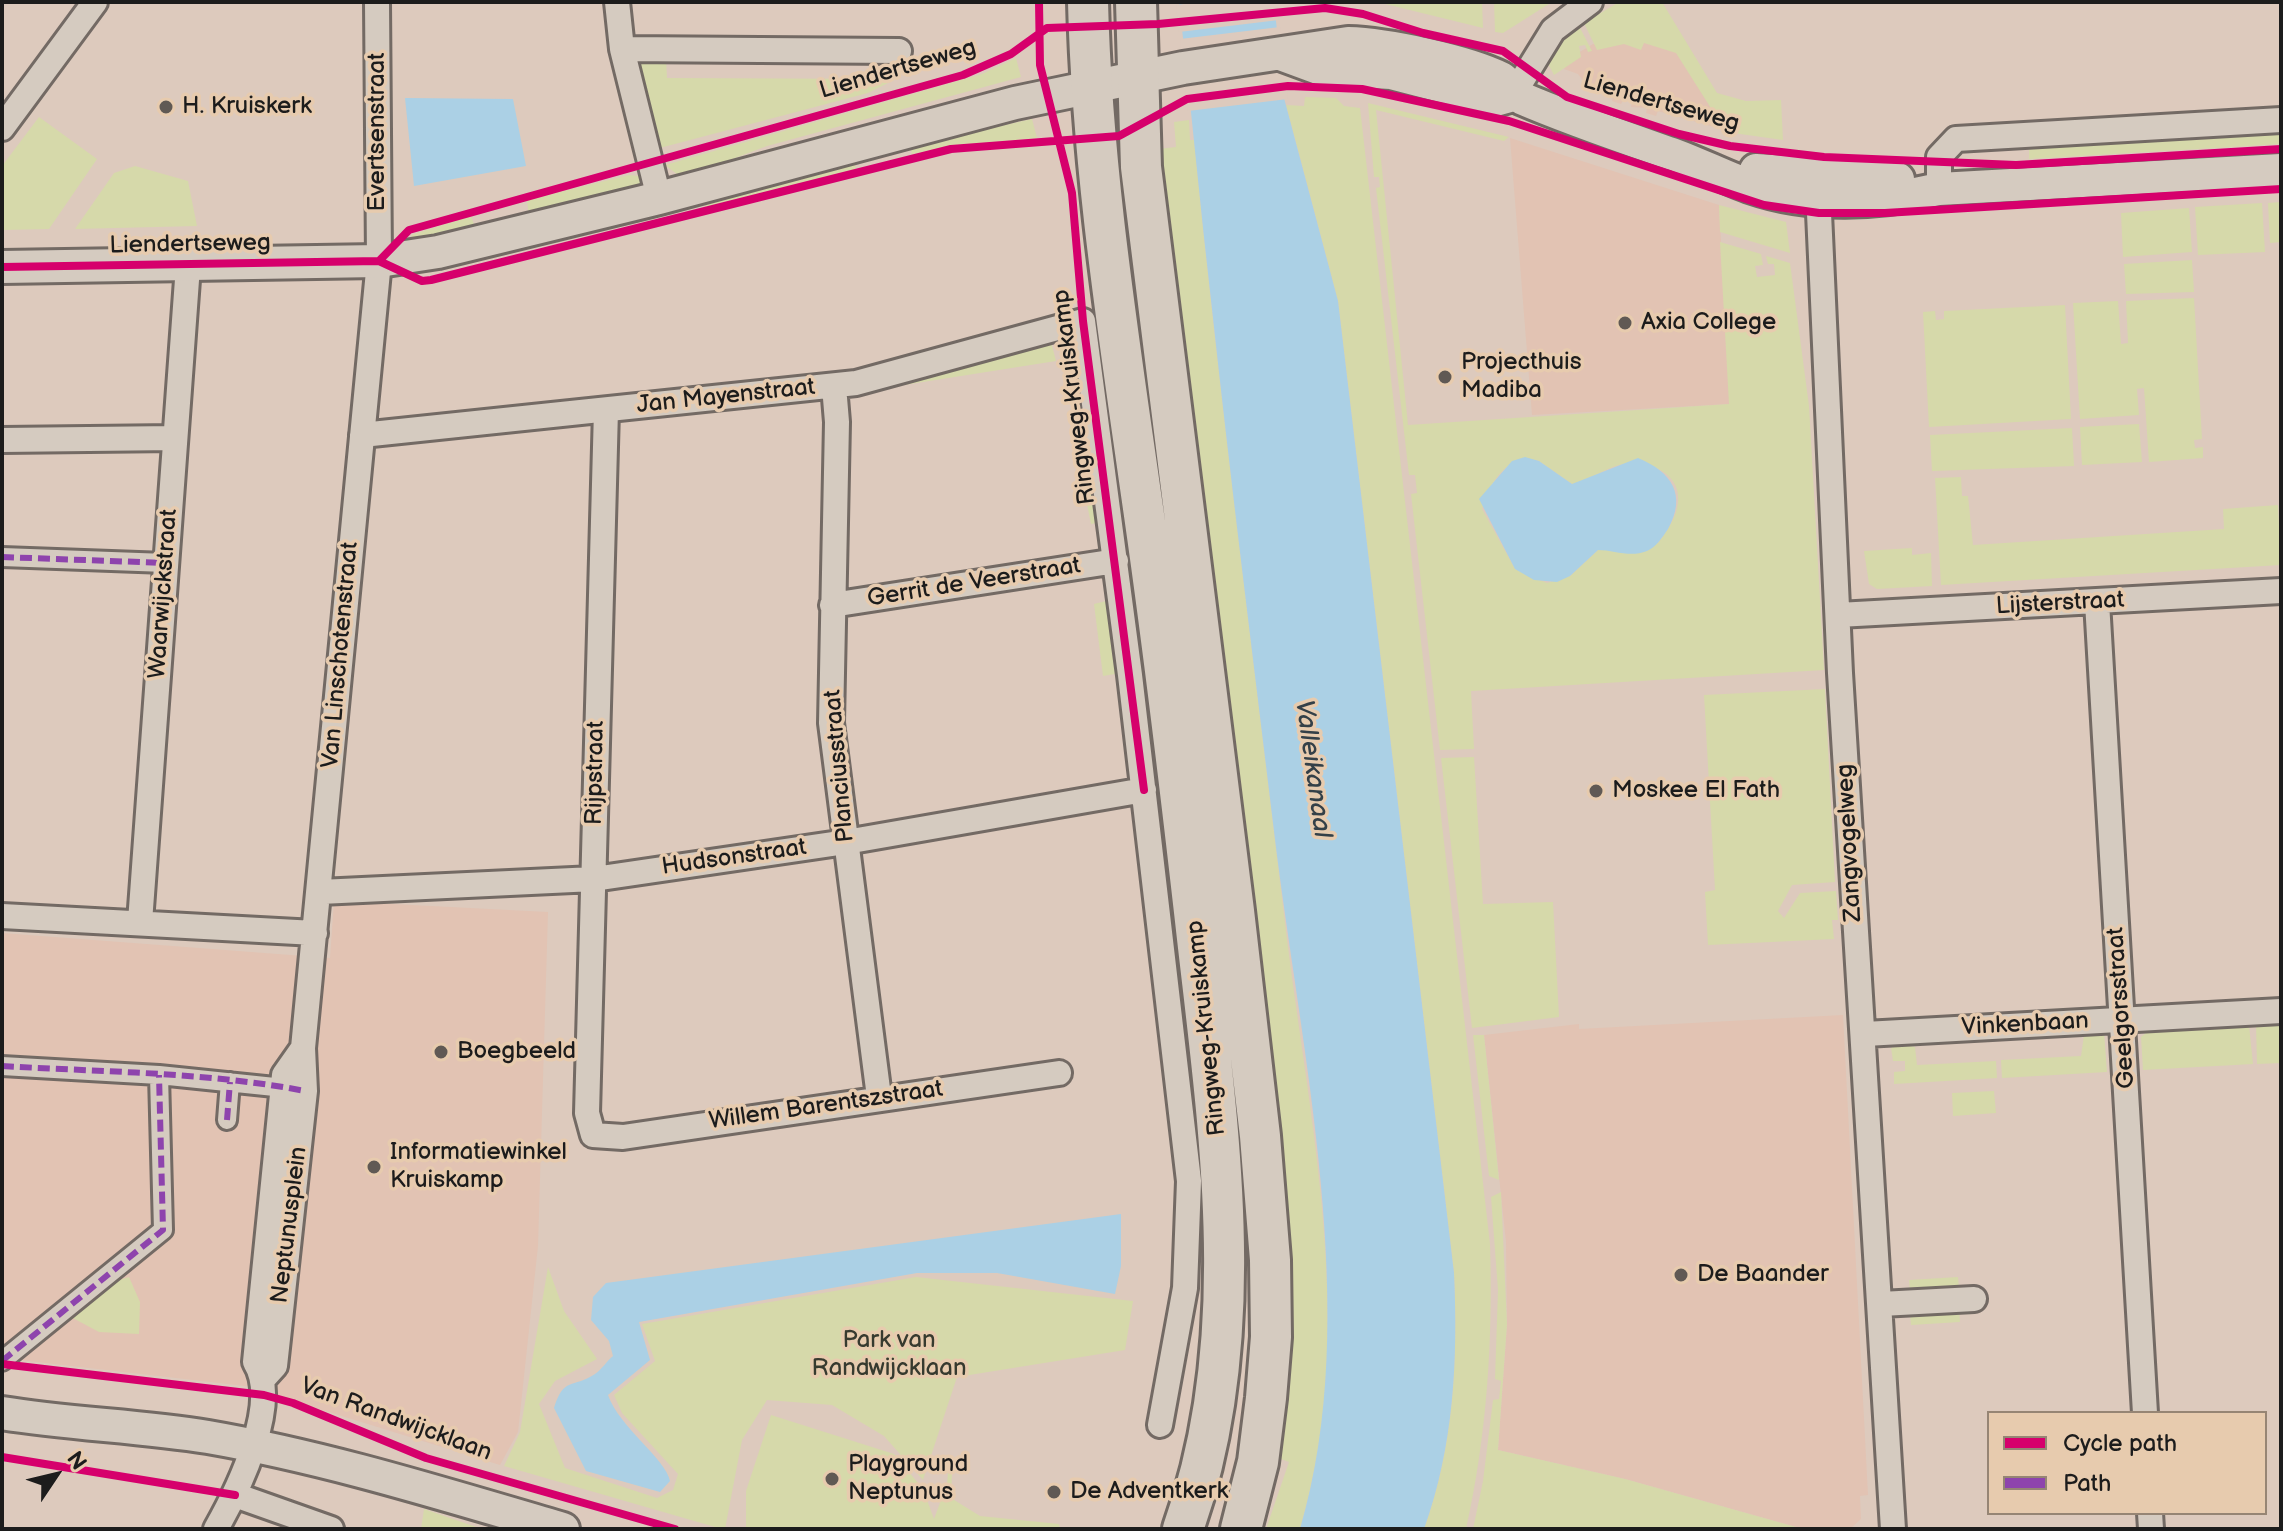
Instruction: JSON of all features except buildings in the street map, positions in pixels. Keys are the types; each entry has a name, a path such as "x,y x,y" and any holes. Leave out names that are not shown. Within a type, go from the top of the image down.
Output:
{"main road":[{"name":"Ringweg-Kruiskamp","path":"1088,2 1093,87 1119,339 1180,787 1222,1156 1226,1250 1214,1392 1192,1504 1183,1529"},
{"name":"Ringweg-Kruiskamp","path":"1136,2 1141,167 1223,819 1258,1121 1270,1260 1271,1337 1266,1398 1258,1462 1241,1529"}],"street":[{"path":"2,128 95,2"},
{"name":"Evertsenstraat","path":"377,2 379,261"},
{"path":"617,2 622,49 659,198"},
{"path":"1513,95 1553,30 1590,2"},
{"name":"Liendertseweg","path":"622,49 899,51"},
{"name":"Liendertseweg","path":"2,267 379,261 438,252 659,198 872,138 1183,68 1283,55 1321,69 1391,73 1495,100 1513,95 1560,115 1717,170 1753,187 1822,188 1905,197 1939,189 2281,170"},
{"path":"1939,189 1939,157 1956,139 2281,120"},
{"name":"Zangvogelweg","path":"1822,188 1838,615 1859,1008 1865,1034 1893,1529"},
{"name":"Van Linschotenstraat","path":"294,1089 284,1075 303,1048 379,261"},
{"name":"Waarwijckstraat","path":"140,922 188,266"},
{"name":"Jan Mayenstraat","path":"362,435 856,383 1083,321"},
{"name":"Ringweg-Kruiskamp","path":"1083,321 1116,561 1189,1181 1185,1288 1160,1425"},
{"name":"Planciusstraat","path":"834,386 837,422 831,723 879,1097"},
{"name":"Rijpstraat","path":"593,1135 587,1113 606,410"},
{"path":"2,440 175,438"},
{"path":"2,557 166,563"},
{"name":"Gerrit de Veerstraat","path":"832,605 1116,561"},
{"name":"Lijsterstraat","path":"1838,615 2281,591"},
{"name":"Geelgorsstraat","path":"2097,602 2145,1411"},
{"name":"Hudsonstraat","path":"320,892 594,879 846,842 1144,790"},
{"path":"2,916 315,933"},
{"name":"Vinkenbaan","path":"1865,1034 2281,1011"},
{"path":"2,1066 159,1075 294,1089"},
{"name":"Willem Barentszstraat","path":"593,1135 623,1137 1059,1073"},
{"path":"2,1361 163,1230 159,1075"},
{"path":"227,1120 230,1082"},
{"name":"Neptunusplein","path":"216,1529 235,1495 253,1446 265,1377 275,1366 294,1089"},
{"path":"1881,1304 1974,1299"},
{"path":"2,1413 253,1446 309,1457 563,1529"},
{"path":"235,1495 331,1529"}],"shaded area":[{"path":"1613,32 1679,53 1724,127 1721,129 1658,111 1656,116 1646,113 1647,108 1631,107 1632,103 1624,99 1621,104 1612,101 1613,96 1597,91 1598,87 1564,69 1568,59"},
{"name":"Axia College","path":"1510,138 1719,205 1730,404 1532,415"},
{"path":"334,901 548,912 538,1246 518,1432 500,1465 245,1386 2,1358 2,933 330,958"},
{"name":"De Baander","path":"1843,1015 1868,1495 1860,1496 1861,1519 1850,1529 1803,1529 1625,1479 1498,1450 1507,1324 1506,1242 1484,1035 1579,1024 1579,1029"}],"green space":[{"path":"1377,2 1482,2 1483,28"},
{"path":"1494,2 1552,2 1503,33 1495,32"},
{"path":"1619,2 1662,2 1717,93 1746,101 1781,100 1783,140 1726,132 1676,53 1644,43 1641,50 1624,44 1597,50 1584,23"},
{"path":"1579,26 1592,51 1588,52 1585,45 1579,46 1581,57 1554,75 1547,62 1558,39"},
{"path":"631,58 666,59 667,78 896,79 868,93 656,149"},
{"path":"1016,58 1021,77 767,146 682,178 665,165 982,74"},
{"path":"1305,97 1336,98 1344,106 1360,108 1490,1244 1487,1387 1479,1458 1466,1529 1424,1529 1442,1466 1452,1402 1454,1273 1338,301 1286,105 1304,106"},
{"path":"1368,103 1509,137 1504,141 1376,110 1408,425 1729,404 1720,242 1761,254 1763,265 1755,266 1757,277 1775,275 1774,264 1768,264 1766,256 1790,263 1809,406 1824,670 1471,691 1474,749 1440,750 1411,494 1417,493 1415,475 1409,475 1376,188 1380,187 1379,177 1374,177","holes":["1525,458 1539,461 1572,484 1629,463 1659,469 1668,475 1678,492 1673,519 1658,543 1598,550 1570,576 1547,583 1515,569 1482,509 1488,492 1502,471"]},
{"path":"39,117 97,159 49,229 2,230 2,166"},
{"path":"1032,119 1037,138 950,146 912,154 910,146"},
{"path":"1189,120 1190,140 1194,140 1238,532 1324,1226 1328,1303 1326,1378 1317,1454 1300,1529 1266,1529 1289,1462 1273,1456 1159,149 1176,147 1174,122"},
{"path":"2281,131 2281,144 2029,159 2029,145"},
{"path":"854,160 856,169 705,207 703,198"},
{"path":"135,166 188,181 197,226 75,229 114,173"},
{"path":"629,175 639,176 643,181 636,187 529,217 527,200"},
{"path":"2281,202 2281,242 2270,243 2268,203"},
{"path":"2262,203 2265,252 2198,255 2195,207"},
{"path":"1719,205 1786,222 1790,253 1720,232"},
{"path":"2189,208 2192,252 2123,257 2121,213"},
{"path":"471,216 476,230 413,241 411,235"},
{"path":"2192,260 2194,292 2126,294 2124,264"},
{"path":"2194,298 2202,439 2194,440 2195,448 2203,447 2203,458 2149,462 2144,388 2137,389 2139,415 2080,419 2073,303 2118,301 2121,344 2128,343 2126,301"},
{"path":"2065,305 2071,419 1929,427 1923,312 1935,311 1936,320 1944,319 1944,311"},
{"path":"1050,338 1056,361 885,388 883,384"},
{"path":"2139,424 2142,462 2082,465 2080,427"},
{"path":"2072,428 2074,466 1932,471 1930,435"},
{"path":"1085,449 1097,523 1091,524 1076,450"},
{"path":"1961,477 1962,496 1968,496 1973,545 2224,529 2223,509 2278,505 2281,565 1941,585 1935,478"},
{"path":"1912,548 1912,555 1931,553 1932,586 1877,589 1869,584 1864,551"},
{"path":"1106,601 1115,674 1103,676 1094,604"},
{"path":"1825,689 1835,882 1792,885 1778,911 1784,918 1800,893 1836,891 1838,920 1832,920 1834,939 1708,945 1705,892 1715,890 1704,695"},
{"path":"1474,757 1483,904 1553,902 1559,1017 1472,1028 1441,758"},
{"path":"2281,1023 2281,1063 2257,1064 2256,1024"},
{"path":"2249,1025 2253,1064 2143,1070 2141,1037 2147,1032"},
{"path":"2104,1032 2107,1072 2002,1078 2001,1060 2081,1056 2084,1035"},
{"path":"1473,1035 1484,1035 1499,1180 1489,1176"},
{"path":"1902,1044 1915,1047 1917,1065 1996,1061 1997,1078 1894,1084 1894,1072 1905,1071 1905,1061 1893,1061 1891,1048"},
{"path":"1994,1091 1996,1113 1953,1116 1952,1093"},
{"path":"1501,1192 1507,1324 1498,1450 1625,1479 1803,1529 1473,1529 1483,1481 1493,1400 1499,1399 1501,1381 1495,1379 1498,1290 1491,1197"},
{"name":"Park van Randwijcklaan","path":"548,1267 564,1311 597,1359 555,1381 539,1404 565,1468 657,1498 673,1490 678,1474 622,1413 614,1395 655,1361 642,1324 916,1277 1133,1301 1125,1350 957,1377 923,1480 884,1436 832,1405 767,1400 742,1440 725,1529 722,1529 504,1466 520,1432"},
{"path":"129,1277 140,1302 139,1334 99,1332 69,1316 106,1284"},
{"path":"1958,1277 1959,1289 1910,1292 1909,1280"},
{"path":"1959,1309 1960,1322 1911,1325 1910,1313"},
{"name":"Playground Neptunus","path":"771,1415 894,1454 923,1489 934,1519 947,1484 948,1472 952,1472 951,1498 980,1516 1059,1524 1060,1529 746,1529 746,1491"},
{"path":"424,1509 482,1529 421,1529"}],"water":[{"name":"Valleikanaal","path":"1179,2 1274,2 1284,98 1338,301 1454,1273 1452,1402 1442,1466 1424,1529 1300,1529 1318,1446 1327,1360 1327,1272 1321,1182 1242,570"},
{"path":"405,98 513,99 526,166 414,186"},
{"path":"1525,457 1539,461 1572,484 1638,458 1660,470 1673,486 1676,495 1674,517 1661,539 1647,551 1628,554 1598,550 1570,576 1557,582 1534,580 1515,569 1479,499 1512,461"},
{"path":"1121,1214 1121,1266 1115,1294 997,1273 917,1273 639,1322 650,1360 608,1395 622,1419 667,1472 670,1481 660,1492 586,1471 554,1408 565,1387 595,1374 613,1356 609,1341 591,1320 593,1297 606,1283"}],"pier":[{"path":"1277,2 1279,20 1179,32 1176,5"},
{"path":"1280,27 1288,99 1188,111 1180,39"}],"marked path":[{"path":"2,557 166,563"},
{"path":"2,1066 192,1076 305,1091"},
{"path":"2,1361 163,1230 159,1075"},
{"path":"227,1120 230,1082"}],"cycle path":[{"path":"1039,2 1040,65 1072,193 1083,321 1144,790"},
{"path":"379,261 409,230 963,75 1011,54 1047,28 1158,24 1325,8 1363,14 1423,33 1503,51 1567,97 1679,134 1730,146 1824,157 2016,165 2281,149"},
{"path":"2,267 379,261 422,281 431,280 951,149 1119,136 1187,99 1288,86 1362,89 1509,121 1764,205 1819,213 1885,213 2281,189"},
{"name":"Van Randwijcklaan","path":"2,1364 264,1395 293,1403 426,1458 675,1529"},
{"path":"2,1457 235,1495"}],"place":[{"name":"H. Kruiskerk","path":"166,107"},
{"name":"Axia College","path":"1625,323"},
{"name":"Projecthuis Madiba","path":"1445,377"},
{"name":"Moskee El Fath","path":"1596,791"},
{"name":"Boegbeeld","path":"441,1052"},
{"name":"Informatiewinkel Kruiskamp","path":"374,1167"},
{"name":"De Baander","path":"1681,1275"},
{"name":"Playground Neptunus","path":"832,1479"},
{"name":"De Adventkerk","path":"1054,1492"}]}
